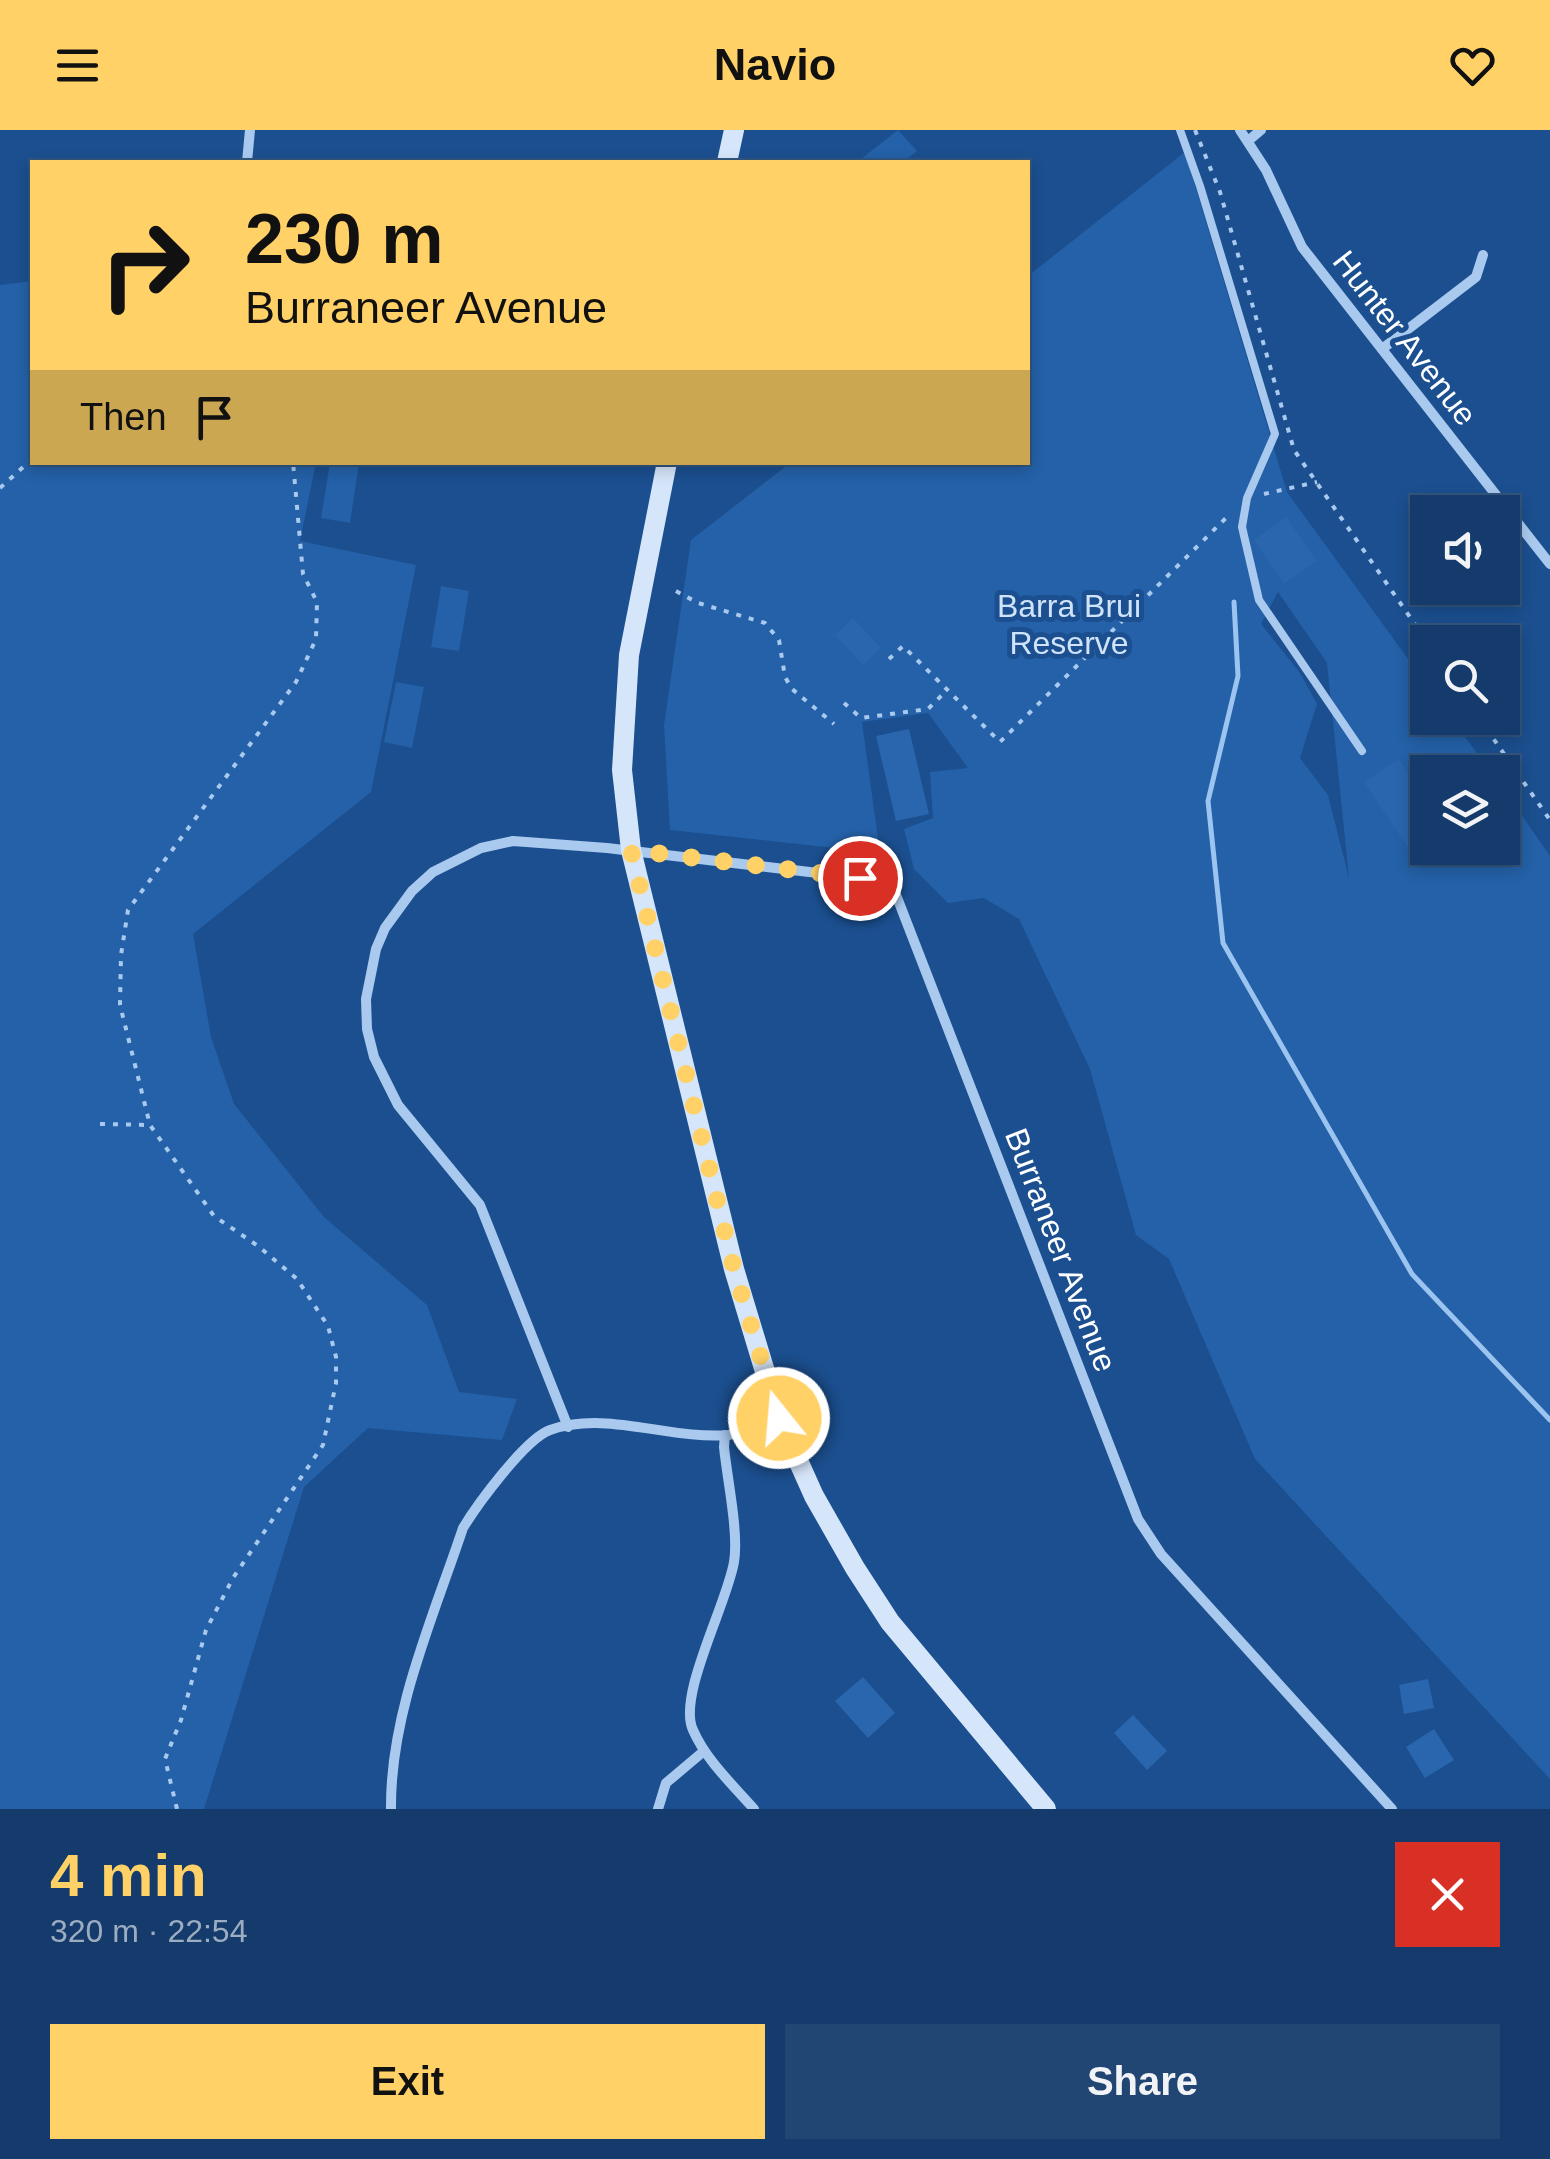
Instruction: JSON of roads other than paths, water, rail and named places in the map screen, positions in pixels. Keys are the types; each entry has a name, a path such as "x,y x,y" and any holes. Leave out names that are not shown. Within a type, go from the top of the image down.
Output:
{"main road":[{"path":"727,160 734,130"},
{"path":"666,465 628,654 622,770 631,850 734,1269 779,1418 814,1496 890,1622 1046,1809"}],"street":[{"path":"247,160 250,130"},
{"name":"Hunter Avenue","path":"1240,130 1266,170 1302,247 1550,564"},
{"path":"1248,141 1261,130"},
{"path":"1382,350 1476,277 1484,256"},
{"path":"568,1427 480,1205 384,1083 367,1029 366,999 376,949 396,910 412,890 454,860 513,841 631,850"},
{"name":"Burraneer Avenue","path":"631,850 860,878 894,887 1138,1520 1161,1554 1392,1809"},
{"path":"391,1809 390,1778 396,1735 463,1528 480,1501 536,1439 548,1431 590,1424 726,1435 779,1418"},
{"path":"726,1435 735,1557 726,1596 690,1692 690,1726 704,1751 754,1809"},
{"path":"658,1809 666,1783 704,1751"}],"lane":[{"path":"1180,130 1275,434 1247,498 1242,527 1258,600 1362,751"}],"waterway":[{"path":"1234,602 1238,676 1208,801 1223,943 1412,1274 1550,1420"}],"park label":[{"name":"Barra Brui Reserve","path":"1069,624"}]}
